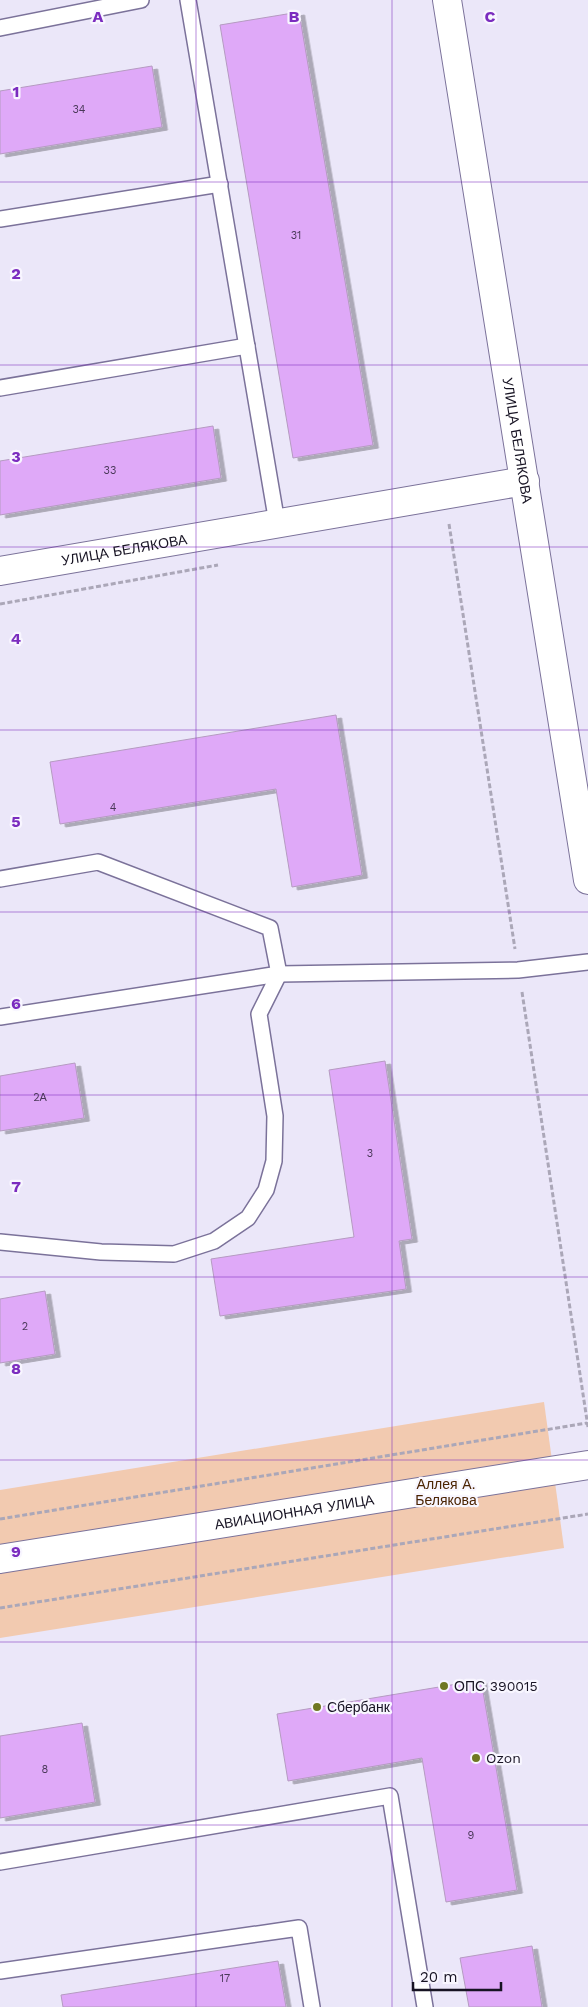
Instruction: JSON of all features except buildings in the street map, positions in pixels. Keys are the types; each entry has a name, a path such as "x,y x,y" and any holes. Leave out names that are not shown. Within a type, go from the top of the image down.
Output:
{"street":[{"name":"УЛИЦА БЕЛЯКОВА","path":"447,0 588,880"},
{"name":"УЛИЦА БЕЛЯКОВА","path":"0,570 525,481"},
{"name":"АВИАЦИОННАЯ УЛИЦА","path":"0,1559 588,1465"}],"lane":[{"path":"0,28 141,0"},
{"path":"188,0 277,523"},
{"path":"0,219 220,184"},
{"path":"0,388 247,346"},
{"path":"0,879 98,862 270,928 279,974 259,1014 275,1116 274,1161 266,1190 248,1218 214,1241 174,1254 102,1252 0,1242"},
{"path":"0,1017 279,974 518,970 588,962"},
{"path":"0,1862 390,1796 425,2007"},
{"path":"0,1970 299,1928 312,2007"}],"path":[{"path":"440,526 450,524 588,1427"},
{"path":"0,604 225,564"},
{"path":"0,1520 588,1423"},
{"path":"0,1608 588,1514"}],"green space":[{"name":"Аллея А. Белякова","path":"544,1402 564,1548 0,1638 0,1490"}],"place":[{"name":"ОПС 390015","path":"444,1686"},
{"name":"Сбербанк","path":"317,1707"},
{"name":"Ozon","path":"476,1758"}]}
